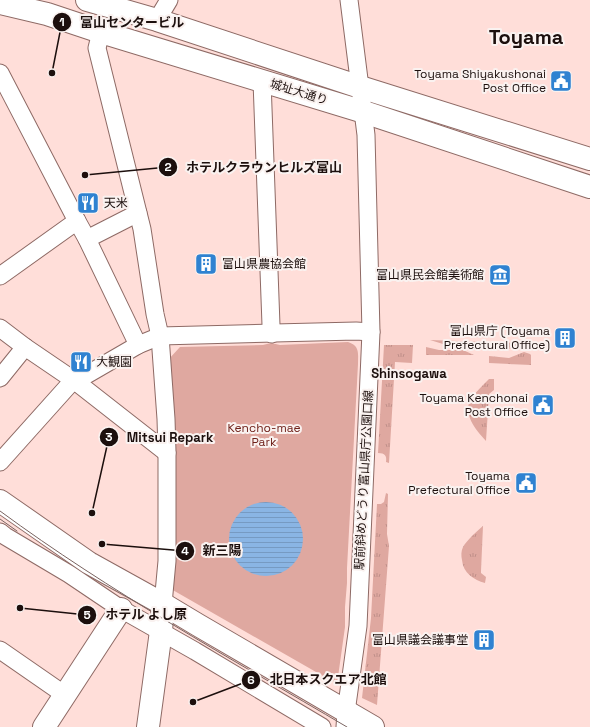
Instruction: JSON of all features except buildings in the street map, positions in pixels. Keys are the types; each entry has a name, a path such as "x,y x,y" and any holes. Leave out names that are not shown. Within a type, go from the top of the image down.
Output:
{"street":[{"name":"城址大通り","path":"87,0 156,20 590,160"},
{"path":"156,20 169,0"},
{"name":"駅前斜めどうり富山県庁公園口線","path":"346,719 358,626 371,332 366,135 349,0"},
{"name":"城址大通り","path":"4,5 47,14 101,32 364,112 590,187"},
{"path":"101,32 97,48 142,229 155,314 160,336 166,419 167,561 161,631 148,727"},
{"path":"0,73 87,239 138,345"},
{"path":"262,81 272,334"},
{"path":"87,239 138,213"},
{"path":"0,276 77,221"},
{"path":"0,328 74,381 167,453"},
{"path":"0,462 74,381 138,345 160,336 356,331 371,332"},
{"path":"0,378 25,346"},
{"path":"0,501 89,563 163,604 346,719 373,727"},
{"path":"2,537 69,574 121,609 161,631 322,727"},
{"path":"44,727 121,609"},
{"path":"0,650 65,695"}],"green space":[{"path":"430,340 521,343 507,350 443,344"},
{"name":"Kencho-mae Park","path":"348,342 355,346 358,350 358,364 345,627 337,684 171,589 168,360 180,347 263,345 271,343 280,345"},
{"path":"384,345 413,345 412,363 395,362 389,463 386,462 385,455 378,453"},
{"path":"426,347 439,350 463,350 474,355 426,355"},
{"path":"524,352 531,355 531,365 489,363 489,356 509,358"},
{"path":"489,379 494,379 494,390 489,394 486,441 471,421 468,409 472,397"},
{"path":"386,493 388,494 387,534 389,546 377,705 362,698 371,618 377,504 384,502"},
{"path":"483,526 481,573 486,577 485,583 473,578 464,569 461,555 465,544"}],"water":[{"path":"266,502 287,508 297,518 303,539 297,560 287,570 266,576 245,570 235,560 229,539 235,518 245,508"}],"tram line":[{"path":"0,511 42,541 127,597 347,727"},
{"path":"0,519 17,531"}],"place":[{"name":"富山センタービル","path":"52,73"},
{"name":"Toyama Shiyakushonai Post Office","path":"561,81"},
{"name":"ホテルクラウンヒルズ富山","path":"85,175"},
{"name":"天米","path":"88,203"},
{"name":"富山県農協会館","path":"206,264"},
{"name":"富山県民会館美術館","path":"500,275"},
{"name":"富山県庁 (Toyama Prefectural Office)","path":"565,338"},
{"name":"大観園","path":"81,362"},
{"name":"Toyama Kenchonai Post Office","path":"543,405"},
{"name":"Toyama Prefectural Office","path":"526,483"},
{"name":"Mitsui Repark","path":"92,513"},
{"name":"新三陽","path":"102,544"},
{"name":"ホテル よし原","path":"20,608"},
{"name":"富山県議会議事堂","path":"484,640"},
{"name":"北日本スクエア北館","path":"193,702"}],"district":[{"name":"Toyama","path":"526,37"},
{"name":"Shinsogawa","path":"409,373"}]}
